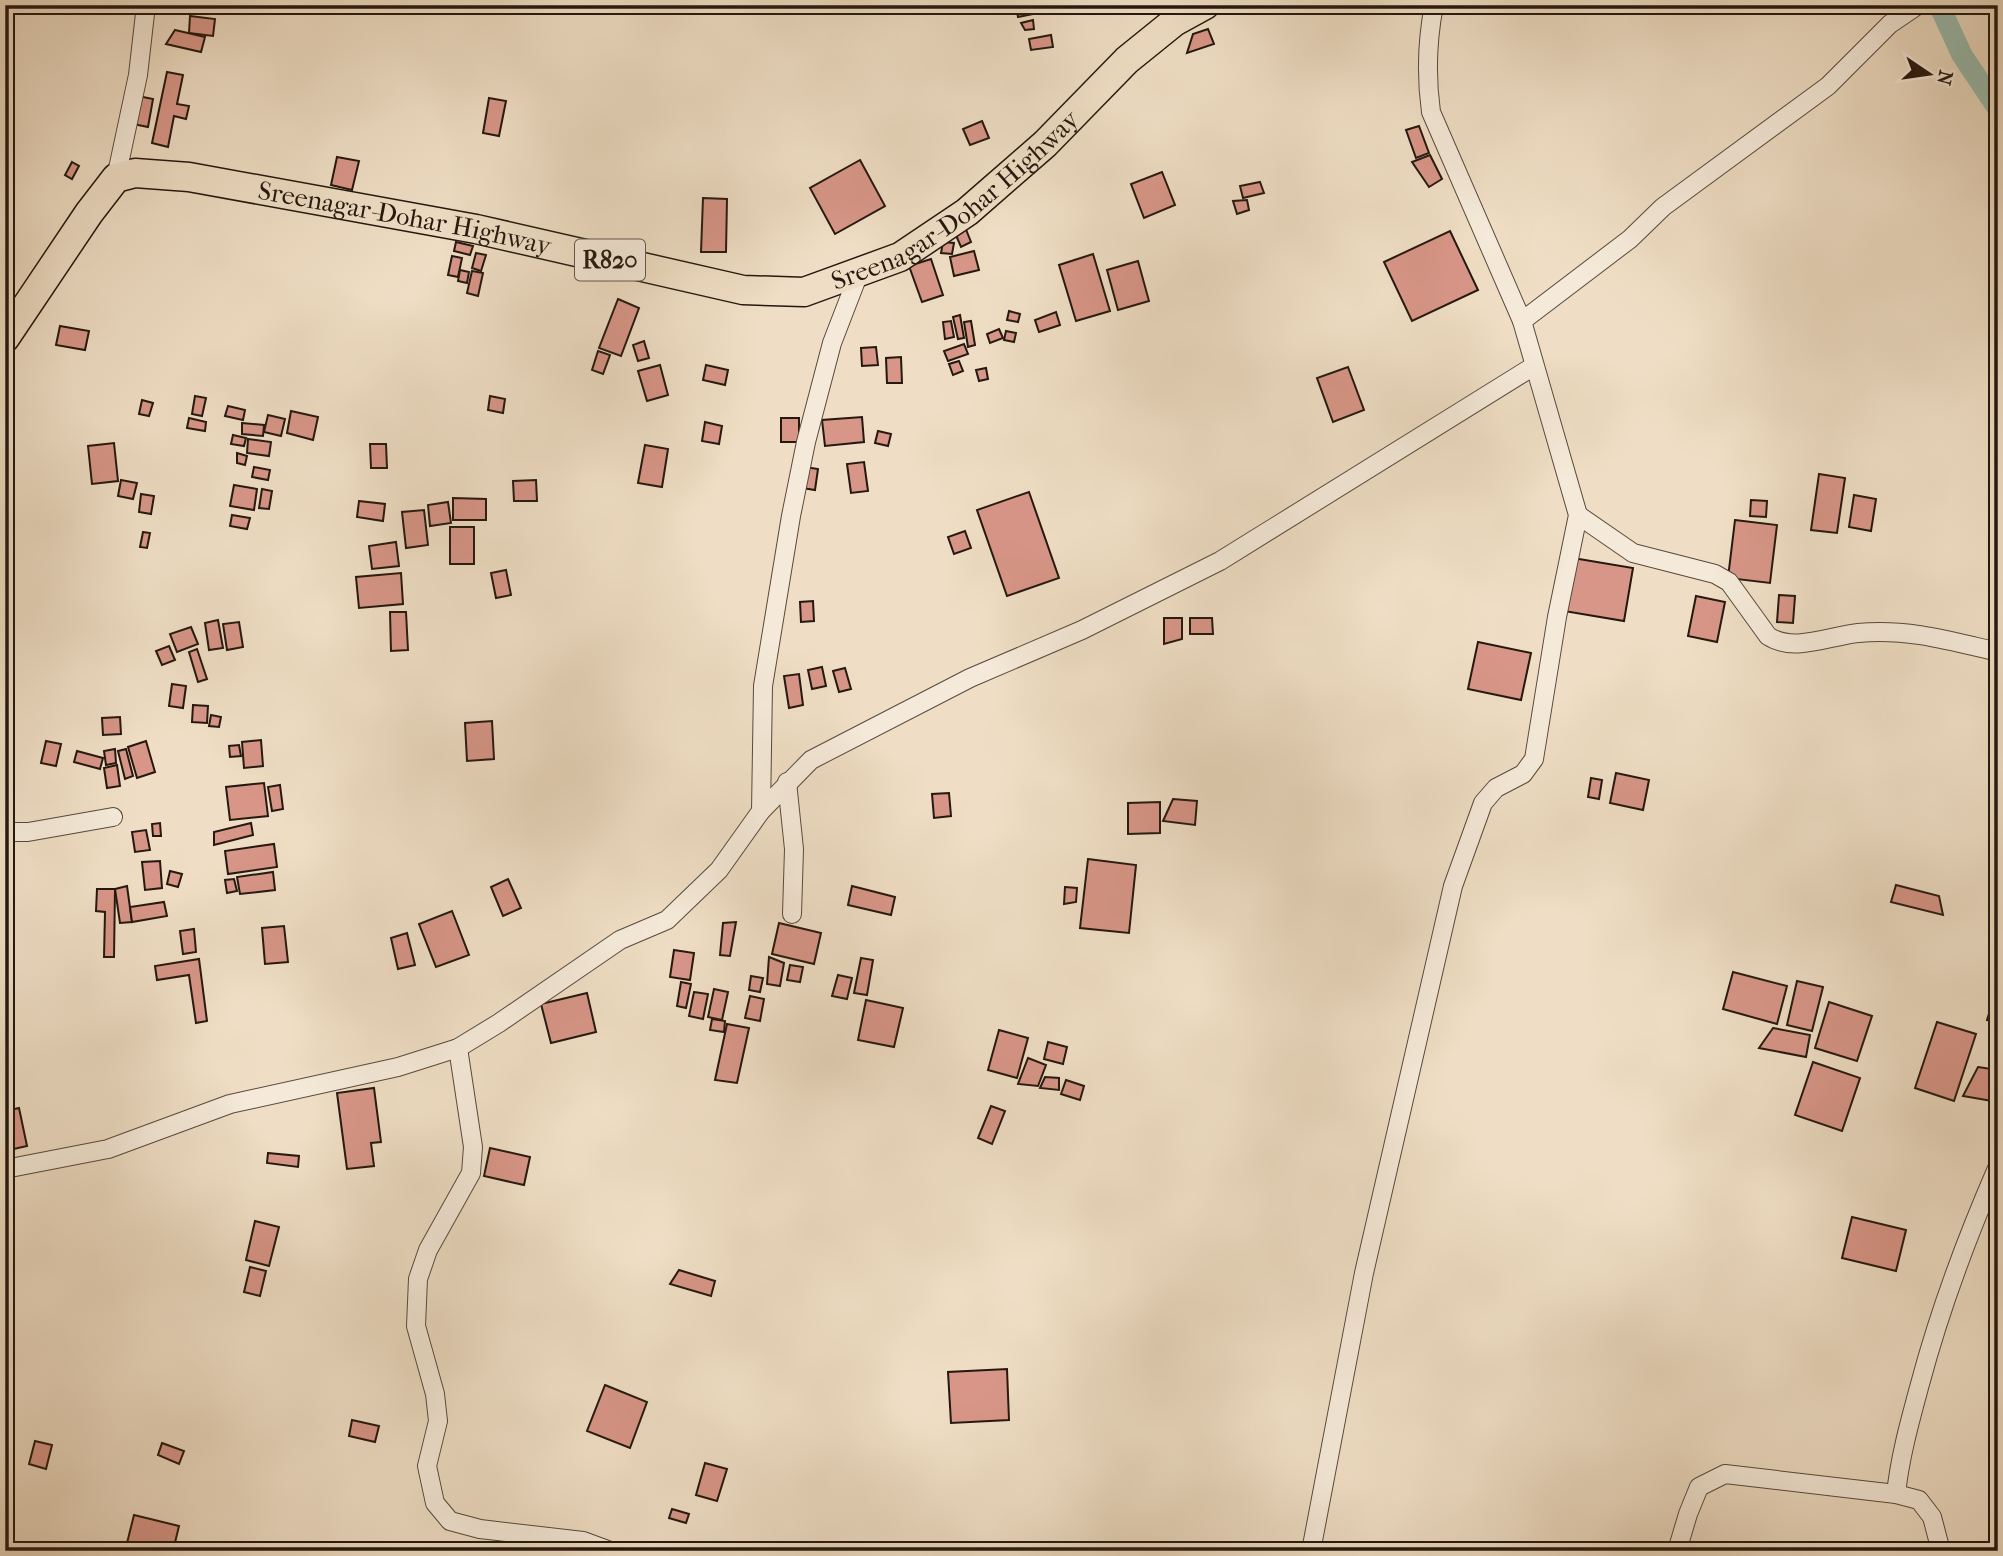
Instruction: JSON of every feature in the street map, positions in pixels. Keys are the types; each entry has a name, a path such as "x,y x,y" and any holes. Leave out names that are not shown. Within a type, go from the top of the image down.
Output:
{"main road":[{"name":"Sreenagar-Dohar Highway","path":"116,178 135,173 189,177 475,229 743,290 804,292 900,257 967,212 1045,144 1126,60 1174,22 1205,5"},
{"path":"5,338 89,212 116,178"}],"street":[{"path":"116,178 138,75 145,5"},
{"path":"1311,1551 1364,1273 1453,886 1483,803 1496,788 1522,774 1534,759 1557,617 1578,515 1522,320 1431,112 1427,82 1429,29 1434,5"},
{"path":"1522,320 1630,239 1663,207 1828,86 1890,24 1918,5"},
{"path":"761,811 763,686 791,516 806,442 832,343 859,273"},
{"path":"5,1169 108,1149 230,1104 398,1067 458,1048 620,940 667,920 719,870 761,811 810,760 946,691 1082,630 1220,561 1534,366"},
{"path":"1578,515 1633,553 1715,574 1729,582 1768,636 1777,642 1795,644 1859,633 1910,632 1998,652"},
{"path":"787,782 794,849 792,914"},
{"path":"5,832 28,832 113,817"},
{"path":"458,1048 473,1147 471,1173 428,1250 418,1279 415,1326 435,1394 438,1421 427,1466 435,1503 450,1521 480,1529 583,1541 610,1551"},
{"path":"1896,1494 1900,1456 1932,1340 1973,1223 1998,1166"},
{"path":"1677,1551 1699,1487 1725,1474 1896,1494 1919,1500 1932,1517 1941,1551"}],"building":[{"path":"1037,5 1038,13 1018,17 1016,7"},
{"path":"190,16 215,19 213,36 189,33"},
{"path":"1033,20 1034,29 1025,30 1021,23"},
{"path":"1208,29 1214,44 1187,53 1193,34"},
{"path":"175,30 205,37 201,52 166,44"},
{"path":"1051,35 1053,47 1031,50 1029,39"},
{"path":"167,72 183,75 177,104 189,106 186,119 174,116 168,147 152,143"},
{"path":"138,96 153,99 148,127 133,124"},
{"path":"489,98 506,101 499,136 483,133"},
{"path":"982,121 989,138 970,145 963,129"},
{"path":"1419,126 1429,153 1416,158 1406,130"},
{"path":"1430,155 1442,179 1429,187 1412,162"},
{"path":"337,157 359,161 352,190 331,185"},
{"path":"860,160 885,206 835,234 810,188"},
{"path":"72,162 79,166 72,179 65,175"},
{"path":"1162,172 1175,205 1144,218 1131,184"},
{"path":"1260,182 1264,193 1243,198 1240,186"},
{"path":"703,198 727,199 726,252 701,252"},
{"path":"1247,200 1249,210 1237,214 1233,201"},
{"path":"963,222 971,242 961,247 952,226"},
{"path":"1450,231 1478,290 1412,321 1384,262"},
{"path":"456,242 473,246 470,255 454,251"},
{"path":"943,242 954,243 952,254 941,253"},
{"path":"974,251 979,270 954,276 950,257"},
{"path":"476,253 486,255 481,271 472,268"},
{"path":"1093,254 1110,311 1076,321 1059,265"},
{"path":"452,256 462,258 458,277 448,275"},
{"path":"931,259 943,295 922,302 909,266"},
{"path":"1138,261 1149,301 1118,310 1107,270"},
{"path":"460,270 469,272 467,283 458,281"},
{"path":"472,271 483,273 478,296 467,293"},
{"path":"618,299 639,308 621,356 599,348"},
{"path":"1009,311 1020,314 1018,322 1007,320"},
{"path":"1056,312 1060,325 1039,332 1035,320"},
{"path":"960,315 964,338 958,339 953,317"},
{"path":"951,321 954,337 945,339 943,322"},
{"path":"971,321 975,345 968,347 964,322"},
{"path":"60,326 89,331 85,350 56,345"},
{"path":"999,329 1003,338 990,343 987,334"},
{"path":"1006,331 1016,333 1014,342 1004,340"},
{"path":"644,341 649,358 638,361 633,345"},
{"path":"964,344 968,354 948,361 944,351"},
{"path":"876,347 878,365 862,366 861,348"},
{"path":"598,351 610,355 603,374 592,370"},
{"path":"901,357 902,383 887,383 886,358"},
{"path":"959,361 963,371 953,375 949,364"},
{"path":"660,365 668,395 647,401 638,371"},
{"path":"706,365 728,370 725,385 703,380"},
{"path":"1348,367 1364,410 1333,422 1317,378"},
{"path":"986,368 988,379 979,381 976,370"},
{"path":"195,396 206,398 202,416 192,414"},
{"path":"490,396 505,399 503,413 488,410"},
{"path":"142,400 153,403 149,416 139,414"},
{"path":"228,406 245,410 243,420 225,416"},
{"path":"291,411 318,417 313,440 287,433"},
{"path":"268,415 285,419 281,436 264,432"},
{"path":"862,417 864,442 825,446 822,420"},
{"path":"189,418 206,422 205,431 187,428"},
{"path":"781,418 799,418 799,442 781,442"},
{"path":"705,422 722,426 719,444 702,441"},
{"path":"242,423 264,425 263,436 242,434"},
{"path":"878,431 891,434 888,446 875,443"},
{"path":"233,435 246,438 244,446 231,444"},
{"path":"248,439 271,442 269,456 247,453"},
{"path":"114,443 118,481 92,484 88,446"},
{"path":"370,444 386,444 387,468 371,468"},
{"path":"645,445 668,449 662,487 638,483"},
{"path":"237,453 247,456 245,465 237,463"},
{"path":"864,462 868,491 851,493 847,464"},
{"path":"254,467 270,470 268,480 252,477"},
{"path":"805,467 818,469 815,490 802,488"},
{"path":"1819,474 1845,478 1837,533 1811,530"},
{"path":"121,480 137,483 133,499 118,496"},
{"path":"536,480 537,501 514,501 513,481"},
{"path":"234,485 257,489 254,510 230,506"},
{"path":"262,489 272,491 269,509 259,508"},
{"path":"1029,492 1059,578 1007,596 977,510"},
{"path":"141,494 154,496 151,514 139,512"},
{"path":"1854,495 1876,499 1871,531 1849,527"},
{"path":"453,498 486,499 486,520 453,520"},
{"path":"1751,500 1767,501 1766,517 1750,516"},
{"path":"359,501 385,504 383,521 357,517"},
{"path":"448,502 451,523 430,526 428,505"},
{"path":"424,510 428,545 406,548 402,512"},
{"path":"232,515 250,518 247,529 230,526"},
{"path":"1735,520 1777,525 1770,583 1728,578"},
{"path":"450,527 474,527 474,564 450,564"},
{"path":"965,531 971,548 954,554 948,537"},
{"path":"143,532 150,533 147,548 140,547"},
{"path":"396,542 399,566 372,569 369,546"},
{"path":"1573,558 1633,568 1624,621 1564,611"},
{"path":"506,570 511,595 496,598 491,573"},
{"path":"401,573 403,604 359,608 356,577"},
{"path":"1779,595 1795,596 1793,623 1777,622"},
{"path":"1696,596 1725,602 1717,642 1688,636"},
{"path":"813,601 814,621 801,622 800,602"},
{"path":"390,612 406,612 408,650 391,651"},
{"path":"1164,618 1182,618 1182,639 1164,644"},
{"path":"1190,618 1212,618 1213,634 1190,634"},
{"path":"218,620 223,648 209,650 205,623"},
{"path":"239,622 243,647 227,650 223,624"},
{"path":"191,627 198,644 177,652 170,634"},
{"path":"1478,642 1531,653 1521,700 1468,689"},
{"path":"169,646 175,660 162,665 156,651"},
{"path":"197,649 207,679 198,682 189,652"},
{"path":"822,667 826,686 812,689 808,670"},
{"path":"845,668 851,689 839,692 833,671"},
{"path":"799,674 803,705 789,708 784,676"},
{"path":"172,684 186,686 183,708 169,706"},
{"path":"193,705 208,706 207,723 192,722"},
{"path":"211,715 221,717 219,727 209,726"},
{"path":"120,717 121,734 103,735 102,718"},
{"path":"492,721 494,759 467,761 465,723"},
{"path":"261,740 263,766 244,768 242,742"},
{"path":"46,741 61,744 56,766 41,763"},
{"path":"146,741 155,772 137,778 128,747"},
{"path":"239,745 241,756 230,757 229,746"},
{"path":"115,749 116,763 106,765 104,751"},
{"path":"126,749 133,776 125,779 118,751"},
{"path":"77,751 103,758 100,769 74,762"},
{"path":"117,765 120,786 107,788 104,768"},
{"path":"1616,773 1649,780 1643,810 1610,803"},
{"path":"1591,778 1602,780 1599,799 1588,797"},
{"path":"264,783 268,816 230,820 226,787"},
{"path":"280,785 283,809 272,811 268,787"},
{"path":"949,793 951,816 934,818 932,794"},
{"path":"1173,799 1197,801 1195,825 1163,821"},
{"path":"1160,802 1160,833 1128,834 1128,803"},
{"path":"160,823 161,836 153,836 152,824"},
{"path":"251,823 253,835 214,845 214,832"},
{"path":"146,830 150,850 135,852 132,832"},
{"path":"274,844 277,867 228,874 225,851"},
{"path":"1088,859 1136,865 1129,933 1080,928"},
{"path":"160,861 162,888 145,890 142,862"},
{"path":"170,871 182,874 178,887 167,884"},
{"path":"273,872 275,890 240,894 237,877"},
{"path":"234,879 237,891 227,893 225,880"},
{"path":"508,879 521,908 503,916 491,887"},
{"path":"1896,885 1939,896 1943,915 1891,902"},
{"path":"127,886 132,922 120,923 115,889"},
{"path":"852,886 895,897 891,915 848,905"},
{"path":"1065,887 1077,888 1076,902 1064,904"},
{"path":"97,889 115,889 114,957 104,957 105,912 96,911"},
{"path":"164,902 167,916 132,922 130,907"},
{"path":"452,911 469,955 436,967 419,924"},
{"path":"736,922 730,956 720,955 723,923"},
{"path":"779,923 821,933 814,964 772,954"},
{"path":"284,926 288,962 265,964 262,928"},
{"path":"194,929 196,952 183,954 180,931"},
{"path":"407,933 415,965 398,969 391,938"},
{"path":"674,950 694,953 690,980 670,977"},
{"path":"769,957 784,963 780,986 767,984"},
{"path":"861,958 873,960 867,995 854,993"},
{"path":"199,959 207,1021 196,1023 189,975 157,980 155,966"},
{"path":"790,965 803,967 800,982 787,980"},
{"path":"1733,972 1787,986 1777,1024 1723,1009"},
{"path":"838,975 852,978 847,999 832,996"},
{"path":"751,976 763,978 760,992 749,990"},
{"path":"1797,981 1823,987 1812,1031 1787,1025"},
{"path":"681,982 691,984 686,1008 677,1006"},
{"path":"1998,985 1998,1023 1987,1020"},
{"path":"714,989 728,992 722,1020 708,1017"},
{"path":"694,992 708,994 703,1019 689,1016"},
{"path":"587,993 596,1032 551,1043 541,1004"},
{"path":"750,996 764,999 760,1021 745,1018"},
{"path":"866,1000 903,1008 894,1047 858,1040"},
{"path":"1829,1002 1872,1016 1857,1061 1815,1048"},
{"path":"712,1019 725,1021 724,1032 710,1030"},
{"path":"1937,1022 1976,1034 1954,1101 1915,1088"},
{"path":"727,1024 749,1028 737,1083 715,1080"},
{"path":"1773,1028 1810,1035 1806,1057 1759,1048"},
{"path":"999,1030 1028,1038 1017,1078 988,1070"},
{"path":"1048,1042 1067,1047 1063,1064 1044,1059"},
{"path":"1028,1058 1046,1065 1038,1086 1018,1084"},
{"path":"1813,1062 1860,1078 1842,1131 1795,1115"},
{"path":"1978,1067 1998,1070 1998,1102 1963,1096"},
{"path":"1045,1077 1059,1078 1059,1090 1040,1088"},
{"path":"1066,1080 1084,1086 1080,1100 1061,1094"},
{"path":"374,1088 381,1142 371,1143 374,1166 347,1169 337,1093"},
{"path":"991,1106 1005,1111 992,1144 978,1138"},
{"path":"19,1108 27,1146 5,1151 5,1111"},
{"path":"490,1148 530,1157 524,1185 484,1176"},
{"path":"268,1153 299,1156 298,1167 267,1163"},
{"path":"1852,1217 1906,1230 1896,1271 1842,1258"},
{"path":"255,1221 279,1227 269,1266 246,1260"},
{"path":"250,1267 266,1271 260,1296 244,1292"},
{"path":"679,1270 715,1281 711,1296 670,1284"},
{"path":"1007,1369 1009,1420 951,1423 948,1372"},
{"path":"605,1385 647,1402 630,1448 587,1431"},
{"path":"352,1420 379,1426 375,1442 349,1436"},
{"path":"35,1441 52,1445 46,1469 29,1464"},
{"path":"162,1443 184,1451 179,1464 158,1455"},
{"path":"705,1463 727,1469 717,1501 696,1495"},
{"path":"672,1509 689,1514 686,1523 669,1518"},
{"path":"134,1515 179,1526 173,1551 125,1551"}],"waterway":[{"path":"1939,5 1962,55 1998,109"}]}
